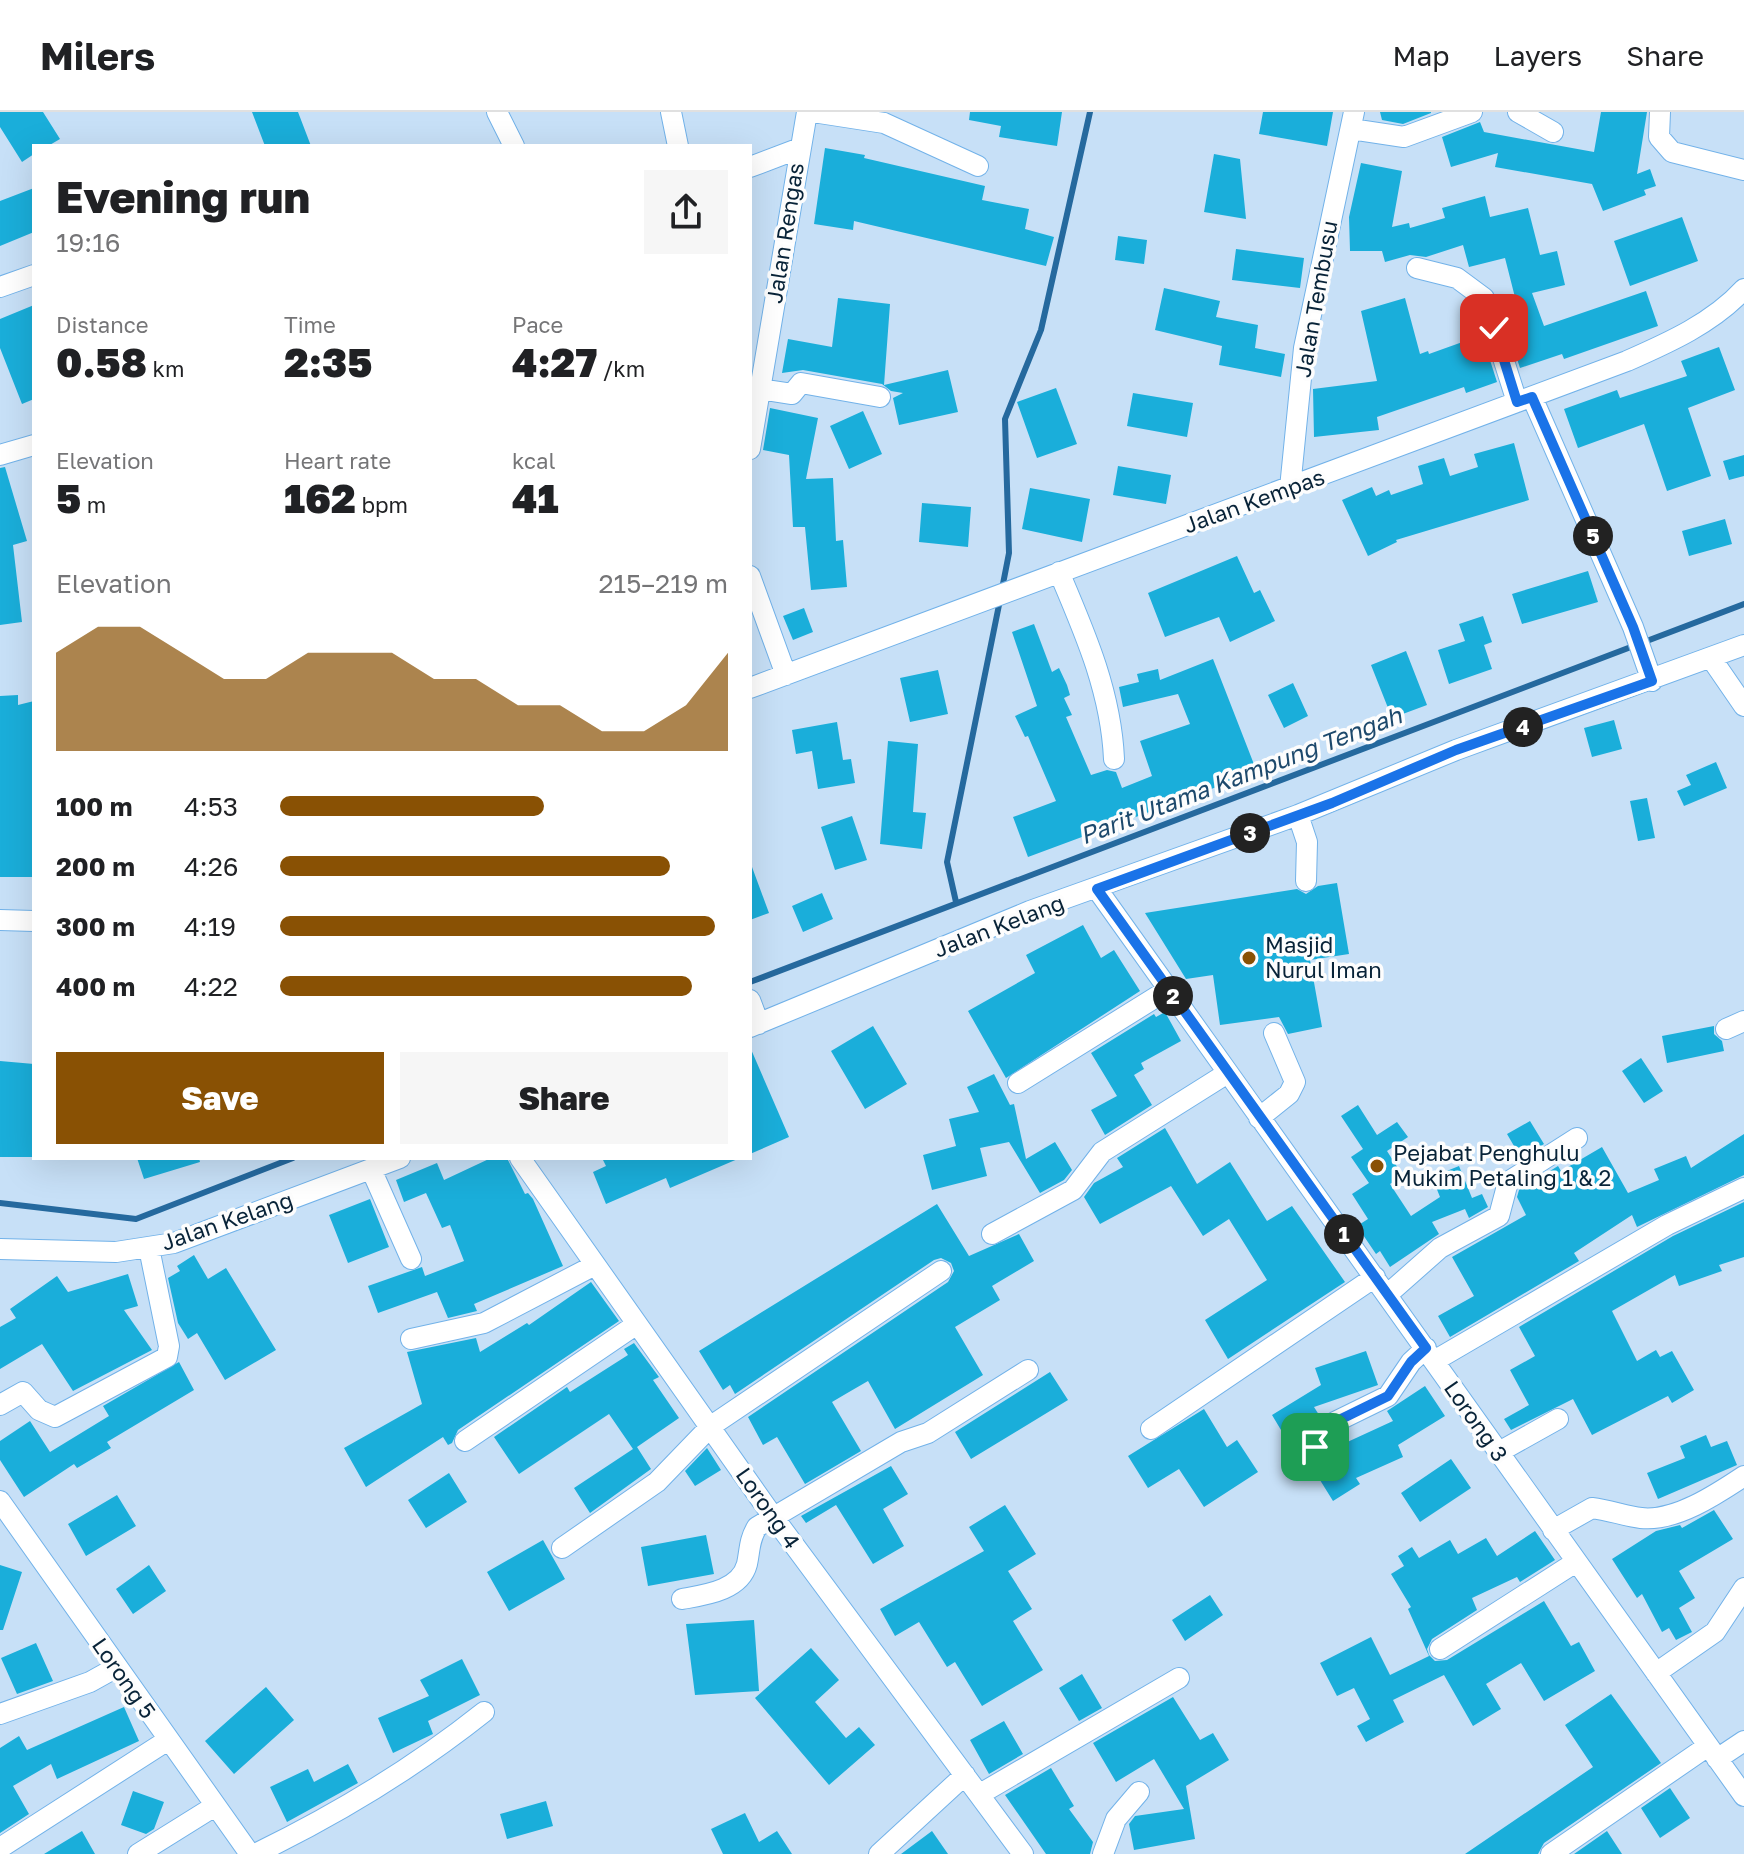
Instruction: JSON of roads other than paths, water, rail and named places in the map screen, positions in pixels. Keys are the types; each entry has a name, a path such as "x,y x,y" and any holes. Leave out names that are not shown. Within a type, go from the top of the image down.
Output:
{"street":[{"path":"497,112 513,144"},
{"path":"671,112 678,144"},
{"path":"810,112 884,123 978,166"},
{"name":"Jalan Rengas","path":"752,436 800,148 810,112"},
{"path":"1352,121 1404,137 1472,112"},
{"path":"1518,112 1553,132"},
{"path":"1660,112 1659,137 1668,150 1744,170"},
{"name":"Jalan Tembusu","path":"1290,488 1304,348 1352,121"},
{"path":"752,166 800,148"},
{"path":"1417,268 1457,278 1484,298 1525,399 1633,627 1650,673"},
{"path":"0,287 32,276"},
{"name":"Jalan Kempas","path":"752,687 1290,488 1666,344 1732,301 1744,289"},
{"path":"759,389 792,394 801,383 880,397"},
{"path":"0,455 32,446"},
{"path":"1059,572 1095,656 1113,725 1114,759"},
{"path":"752,582 786,675"},
{"name":"Jalan Kelang","path":"755,1025 1030,911 1298,815 1650,673 1711,658 1744,645"},
{"path":"1711,658 1744,706"},
{"path":"1298,815 1307,842 1306,881"},
{"name":"Lorong 3","path":"1097,889 1226,1074 1388,1294 1744,1796"},
{"path":"0,920 32,921"},
{"path":"1018,1083 1169,989"},
{"path":"1259,1118 1289,1094 1295,1082 1274,1033"},
{"path":"992,1234 1073,1190 1102,1152 1226,1074"},
{"path":"1388,1294 1440,1248 1499,1216 1508,1182 1577,1138"},
{"name":"Jalan Kelang","path":"0,1249 116,1252 149,1248 237,1222 395,1160"},
{"name":"Lorong 4","path":"521,1160 774,1518 1023,1854"},
{"path":"371,1169 411,1259"},
{"path":"1295,1469 1335,1422 1388,1396 1411,1362 1430,1355 1667,1225 1744,1188"},
{"path":"0,1385 23,1392 39,1410 55,1417 167,1357 169,1346 149,1248"},
{"path":"411,1339 484,1323 595,1265"},
{"path":"562,1548 657,1482 711,1426 941,1271"},
{"path":"1151,1429 1375,1277"},
{"path":"465,1441 637,1324"},
{"path":"682,1599 730,1586 746,1568 750,1539 757,1527 901,1442 928,1433 1028,1370"},
{"path":"0,1405 23,1392"},
{"path":"1499,1452 1558,1419"},
{"path":"1553,1530 1592,1508 1643,1519 1669,1514 1718,1493 1744,1476"},
{"name":"Lorong 5","path":"0,1501 252,1854"},
{"path":"1440,1649 1576,1562"},
{"path":"1656,1673 1715,1632 1744,1588"},
{"path":"0,1714 90,1682 117,1667"},
{"path":"980,1794 1179,1678"},
{"path":"252,1854 337,1814 428,1757 484,1712"},
{"path":"0,1848 168,1740"},
{"path":"1551,1854 1713,1752 1744,1741"},
{"path":"879,1854 965,1775"},
{"path":"1103,1854 1116,1819 1139,1792"},
{"path":"138,1854 215,1806"}],"waterway":[{"path":"1002,589 1009,553 1005,419 1041,330 1090,112"},
{"path":"956,902 947,862 1000,600"},
{"name":"Parit Utama Kampung Tengah","path":"752,981 1744,604"},
{"name":"Parit Utama Kampung Tengah","path":"0,1203 136,1219 288,1160"}],"place":[{"name":"Masjid Nurul Iman","path":"1249,958"},
{"name":"Pejabat Penghulu Mukim Petaling 1 & 2","path":"1377,1166"}]}
